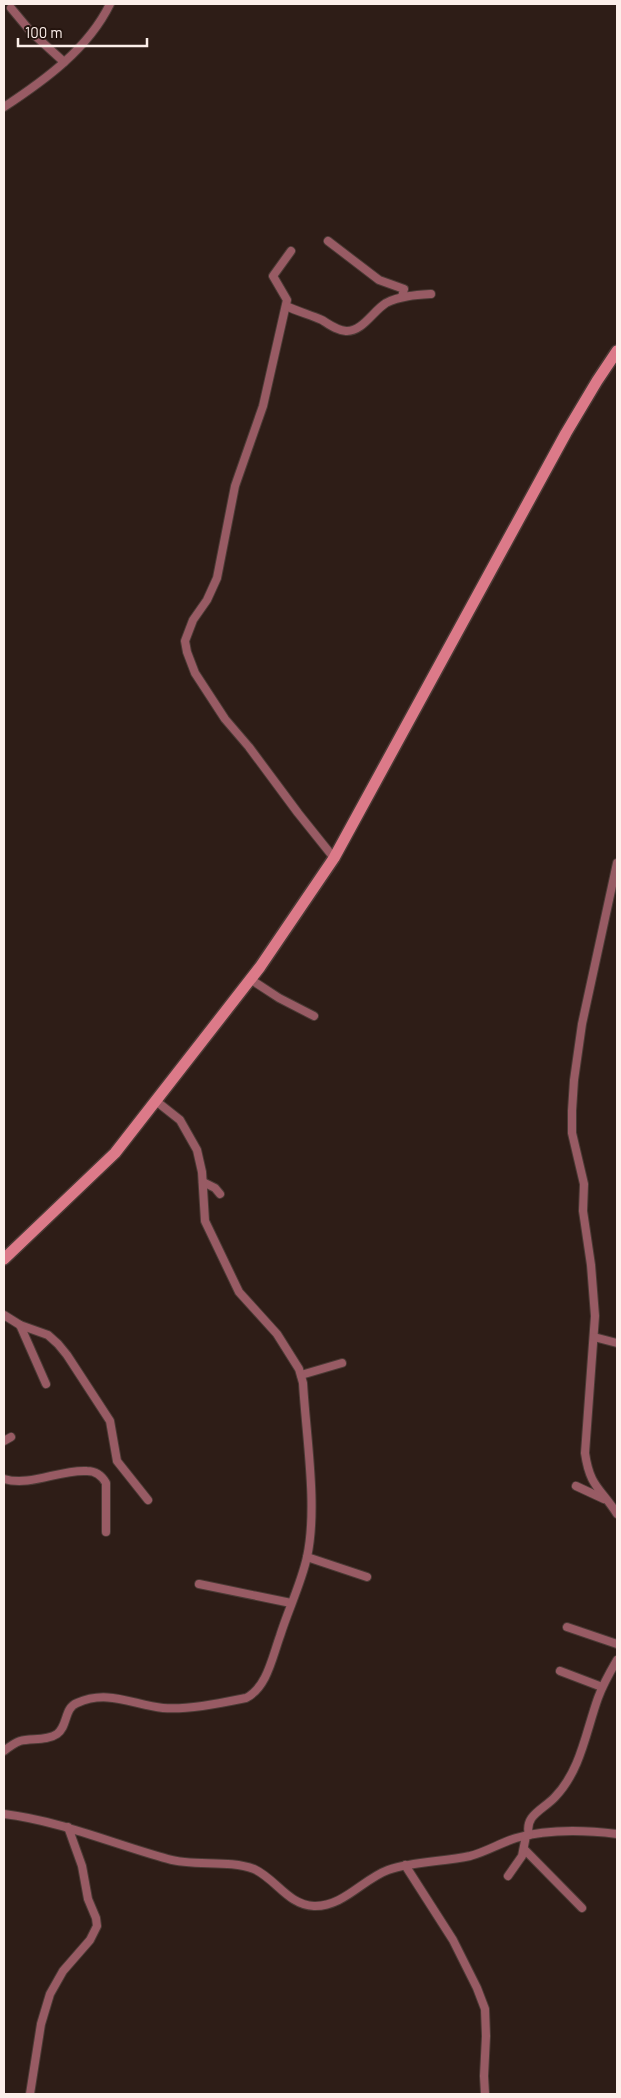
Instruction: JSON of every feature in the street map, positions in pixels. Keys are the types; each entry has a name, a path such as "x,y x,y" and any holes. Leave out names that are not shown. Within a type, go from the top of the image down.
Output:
{"street":[{"path":"4,107 45,79 64,62 90,35 110,4"},
{"path":"10,8 31,32 64,62"},
{"path":"328,241 379,280 404,289 402,297"},
{"path":"291,252 274,276 287,300 286,306 262,406 235,486 216,578 207,600 193,620 185,641 195,673 216,707 334,858"},
{"path":"286,306 321,320 332,327 348,331 360,326 378,308 388,302 402,297 431,294"},
{"path":"4,1259 115,1153 250,979 334,858 566,433 617,351"},
{"path":"617,863 582,1024 574,1080 572,1111 572,1133 584,1184 583,1211 593,1289 594,1337 585,1453 588,1469 594,1484 617,1514"},
{"path":"250,979 279,998 314,1016"},
{"path":"4,1751 19,1742 58,1734 68,1712 75,1704 90,1699 116,1698 161,1708 182,1708 246,1698 254,1693 260,1686 270,1666 307,1557 311,1528 301,1375 291,1354 277,1334 239,1292 205,1221 197,1150 180,1120 156,1101"},
{"path":"202,1182 215,1188 220,1194"},
{"path":"4,1315 20,1325 48,1335 67,1355 110,1421 117,1461 148,1500"},
{"path":"20,1325 46,1384"},
{"path":"594,1337 617,1343"},
{"path":"301,1375 342,1363"},
{"path":"4,1441 11,1437"},
{"path":"4,1479 16,1481 87,1471 102,1476 106,1483 106,1532"},
{"path":"576,1486 607,1500"},
{"path":"307,1557 367,1577"},
{"path":"199,1584 291,1603"},
{"path":"567,1627 617,1644"},
{"path":"508,1876 524,1849 528,1835 527,1826 529,1820 556,1796 573,1772 602,1687 617,1660"},
{"path":"560,1671 602,1687"},
{"path":"4,1814 68,1827 169,1860 253,1869 264,1875 290,1897 300,1903 313,1906 333,1903 387,1870 405,1865 472,1855 528,1835 576,1831 617,1834"},
{"path":"30,2094 41,2024 50,1994 63,1971 90,1940 97,1926 96,1918 88,1899 82,1866 68,1827"},
{"path":"524,1849 582,1908"},
{"path":"405,1865 453,1940 477,1988 485,2009 484,2076 486,2094"}]}
